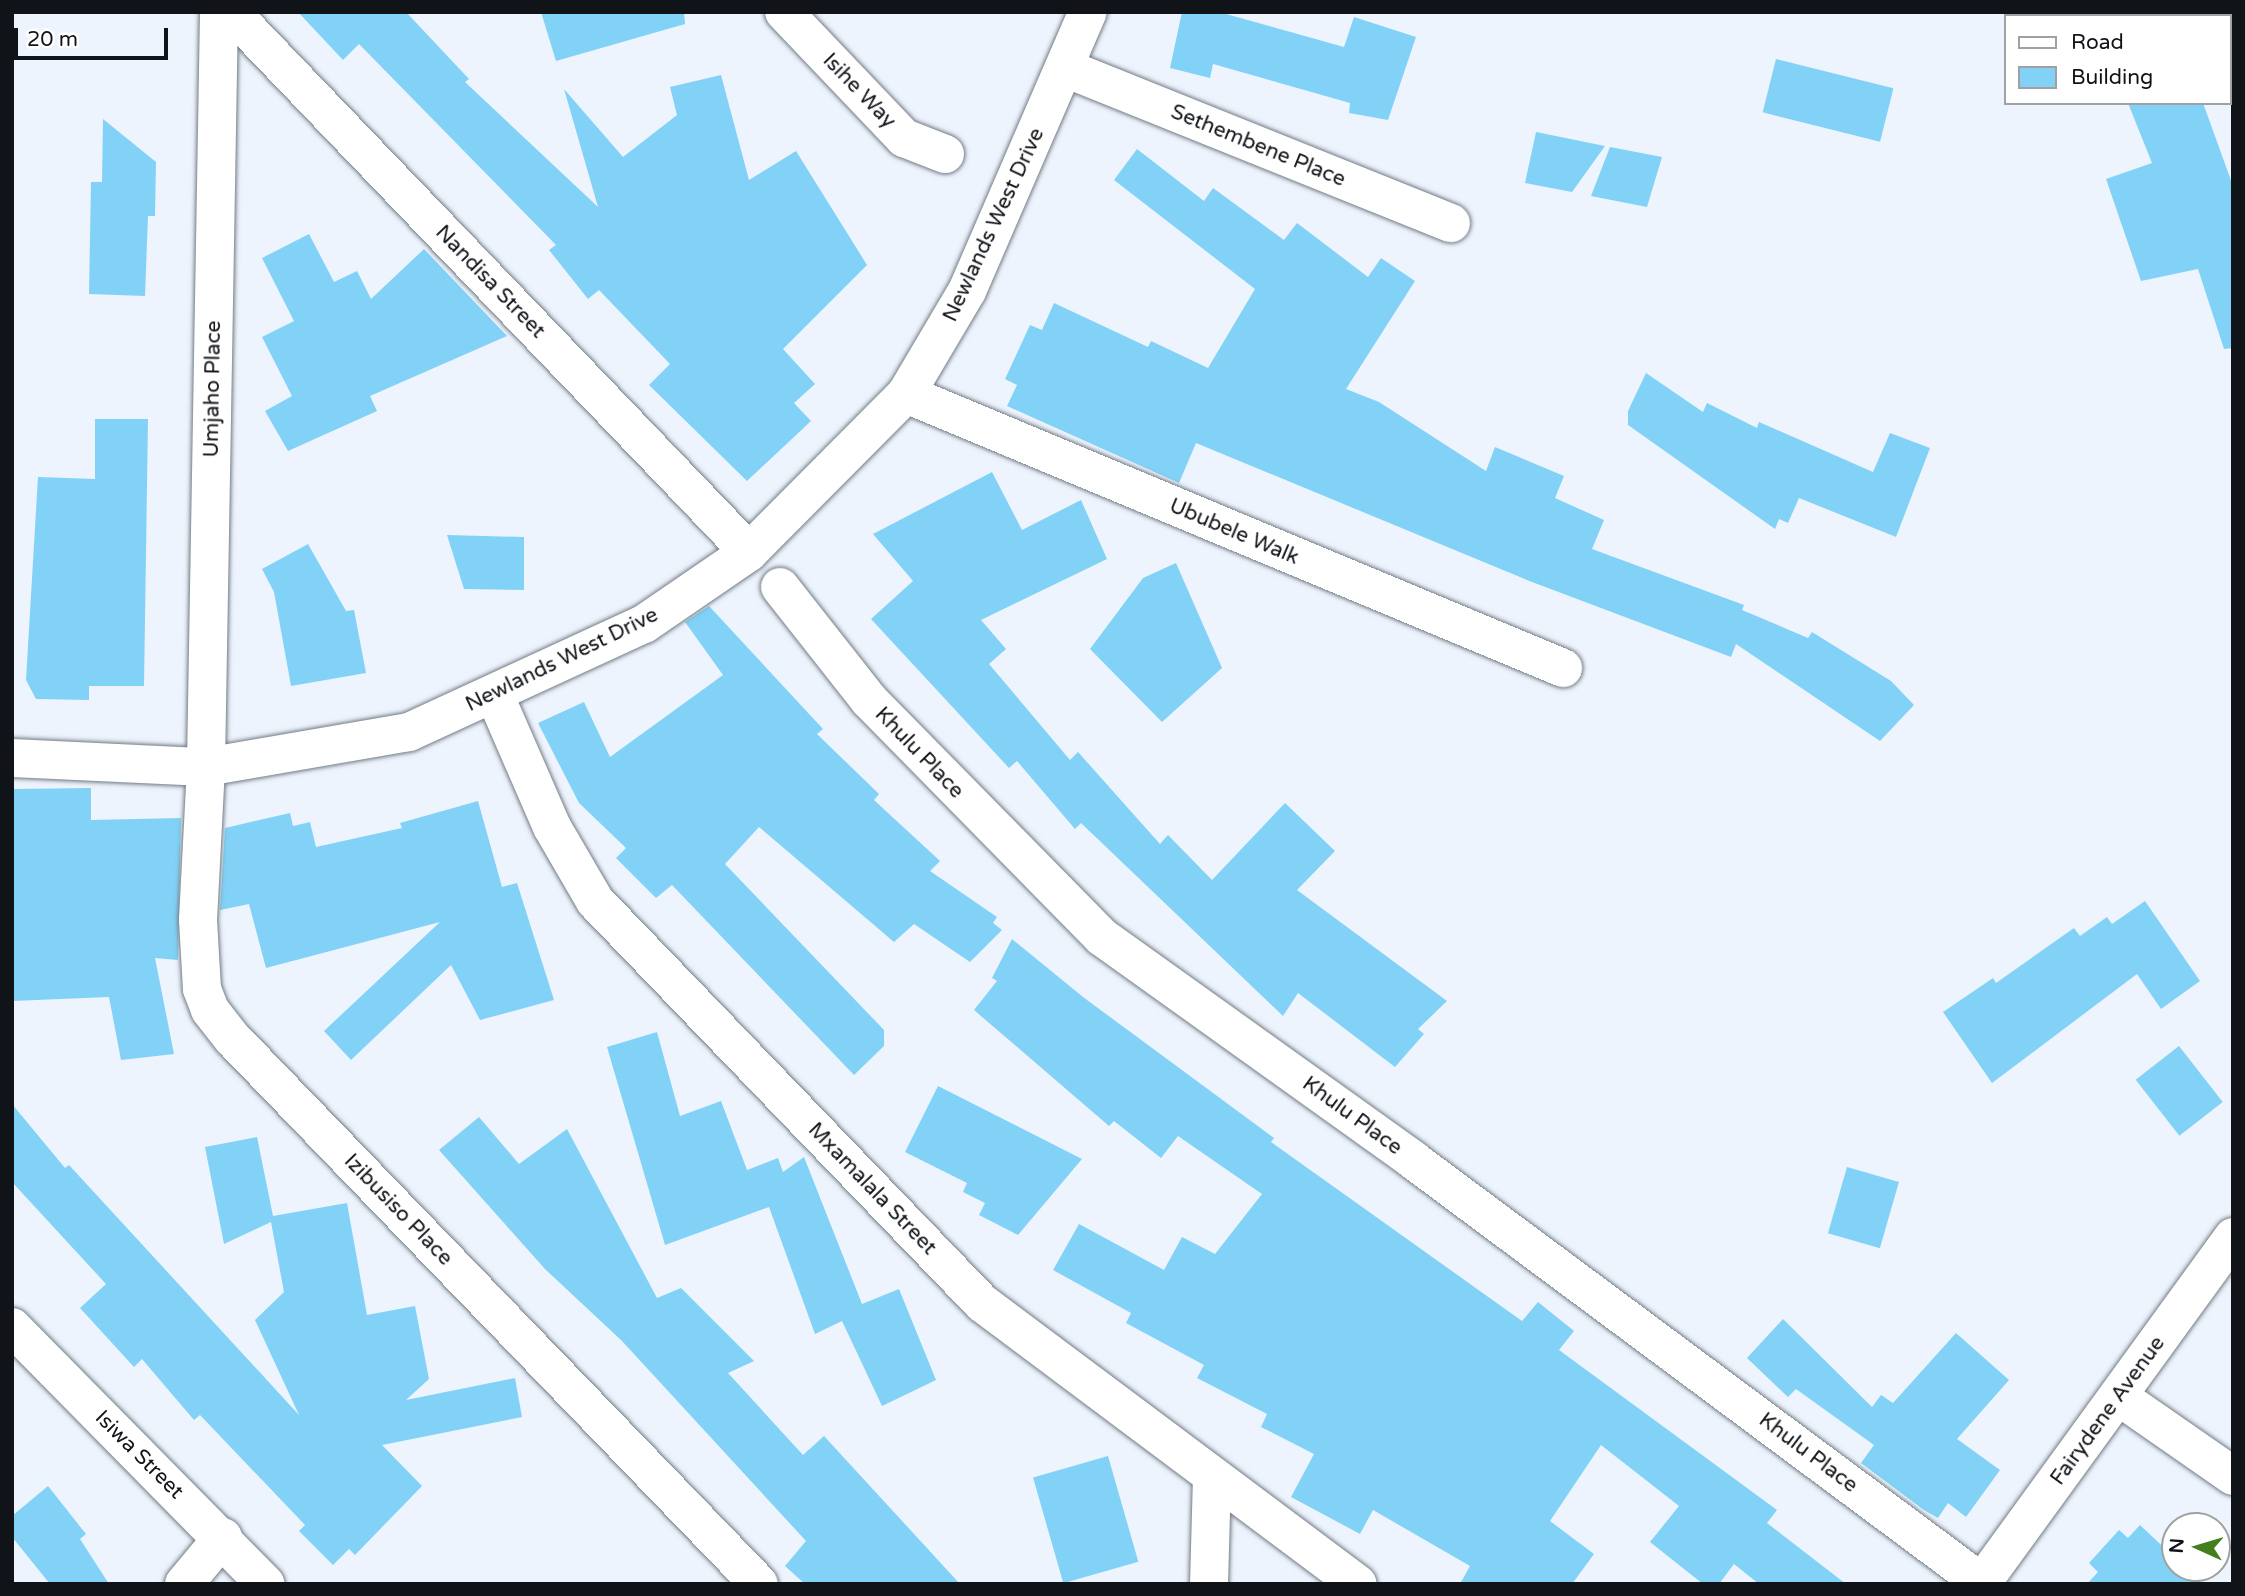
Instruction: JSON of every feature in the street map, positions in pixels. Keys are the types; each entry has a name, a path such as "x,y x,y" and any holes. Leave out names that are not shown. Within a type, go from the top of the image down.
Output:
{"street":[{"name":"Umjaho Place","path":"206,767 219,12"},
{"name":"Nandisa Street","path":"231,12 748,552"},
{"name":"Isihe Way","path":"784,12 904,138 945,154"},
{"name":"Newlands West Drive","path":"12,758 206,767 409,732 495,696 644,624 748,552 906,394 967,291 1088,12"},
{"name":"Sethembene Place","path":"1065,68 1451,223"},
{"name":"Ububele Walk","path":"906,394 1563,668"},
{"name":"Khulu Place","path":"780,587 869,700 1102,937 1413,1160 1981,1583"},
{"name":"Mxamalala Street","path":"495,696 552,827 595,901 982,1303 1358,1584"},
{"name":"Izibusiso Place","path":"206,767 198,960 210,1010 759,1584"},
{"name":"Fairydene Avenue","path":"1981,1583 2233,1237"},
{"name":"Isiwa Street","path":"12,1327 223,1537 265,1584"},
{"path":"2118,1396 2233,1476"},
{"path":"1209,1584 1212,1476"},
{"path":"184,1584 223,1537"}],"building":[{"path":"298,12 406,12 469,79 465,82 598,207 564,89 623,157 677,115 670,87 721,75 749,180 796,151 867,265 783,349 815,384 794,403 811,421 747,481 649,385 670,364 599,290 588,299 549,250 556,245 359,44 343,60"},
{"path":"541,12 684,12 685,24 556,61"},
{"path":"1182,12 1219,12 1344,47 1354,17 1416,37 1388,120 1349,113 1350,103 1213,64 1210,78 1170,68"},
{"path":"1776,59 1893,88 1880,142 1763,112"},
{"path":"2129,105 2204,105 2233,186 2233,348 2224,349 2198,269 2141,281 2106,179 2152,163"},
{"path":"103,119 156,162 155,216 148,216 145,296 89,294 91,182 102,182"},
{"path":"1536,132 1605,146 1572,192 1525,183"},
{"path":"1610,147 1662,157 1647,207 1591,196"},
{"path":"1137,149 1204,201 1213,188 1284,240 1297,223 1368,277 1381,258 1415,281 1346,389 1379,402 1486,471 1495,447 1564,476 1555,498 1604,520 1592,549 1744,605 1742,610 1808,638 1812,632 1891,681 1914,705 1880,741 1736,644 1731,657 1532,582 1196,443 1179,483 1007,406 1017,385 1005,379 1030,325 1042,330 1054,303 1148,347 1151,341 1208,368 1255,289 1114,180"},
{"path":"309,234 334,282 357,271 371,299 424,249 507,336 370,396 377,411 288,451 265,411 292,396 262,337 294,321 262,258"},
{"path":"1646,373 1703,412 1707,403 1757,428 1759,422 1873,472 1890,433 1930,448 1896,537 1799,498 1788,523 1779,519 1775,529 1628,425 1628,411"},
{"path":"95,419 148,419 144,686 89,686 89,700 36,699 26,680 38,477 95,479"},
{"path":"992,472 1022,530 1081,500 1107,559 981,620 1006,649 989,664 1070,760 1078,752 1160,844 1168,835 1212,880 1285,803 1335,851 1297,890 1447,1001 1418,1029 1424,1034 1395,1067 1298,993 1283,1016 1081,823 1075,829 1017,761 1009,768 871,619 913,581 873,534"},
{"path":"447,535 524,537 524,590 464,589"},
{"path":"308,544 346,611 354,610 366,673 291,686 274,592 262,569"},
{"path":"1176,563 1222,668 1162,722 1090,649 1143,578"},
{"path":"709,606 823,729 817,734 879,794 874,800 940,861 930,871 997,917 993,923 1002,930 970,962 914,924 894,942 759,827 725,864 884,1030 884,1046 854,1075 672,885 656,898 616,858 626,848 579,803 538,723 584,702 610,757 723,675 685,622"},
{"path":"91,788 91,820 181,818 178,960 155,958 174,1054 121,1060 109,997 12,1001 12,789"},
{"path":"478,801 502,887 517,883 554,1000 480,1020 451,965 351,1060 324,1031 440,922 266,968 249,904 220,910 225,828 290,813 293,826 310,822 316,847 402,828 400,823"},
{"path":"2145,901 2200,981 2161,1009 2137,974 1992,1083 1943,1012 1993,978 1996,983 2074,928 2080,936 2107,917 2112,924"},
{"path":"1012,939 1083,997 1274,1138 1271,1142 1522,1321 1538,1302 1574,1331 1559,1350 1777,1510 1767,1523 1846,1584 1759,1584 1734,1564 1719,1584 1703,1584 1650,1542 1679,1506 1601,1445 1550,1521 1594,1554 1572,1584 1460,1584 1470,1566 1373,1510 1360,1534 1291,1497 1314,1454 1261,1427 1267,1414 1197,1378 1204,1365 1126,1323 1131,1313 1053,1270 1079,1224 1164,1270 1182,1237 1215,1254 1262,1194 1178,1136 1161,1158 1114,1121 1109,1126 974,1010 997,981 992,978"},
{"path":"657,1032 680,1116 721,1101 747,1170 778,1158 783,1172 804,1157 862,1304 899,1289 936,1380 882,1406 842,1321 815,1334 769,1207 665,1245 607,1047"},
{"path":"2179,1046 2223,1102 2179,1136 2136,1080"},
{"path":"938,1086 1082,1159 1018,1235 979,1215 985,1203 963,1192 967,1183 905,1152"},
{"path":"12,1104 65,1168 69,1165 299,1415 255,1320 284,1292 271,1222 224,1244 205,1147 257,1137 273,1216 347,1203 367,1315 415,1306 429,1379 406,1400 515,1378 522,1417 382,1445 422,1486 355,1555 349,1549 333,1565 299,1531 305,1525 200,1415 194,1420 142,1359 134,1367 80,1308 106,1284 12,1182"},
{"path":"479,1117 519,1164 567,1129 657,1298 681,1288 754,1361 728,1373 803,1455 824,1436 960,1584 805,1584 785,1566 806,1541 622,1341 545,1269 439,1150"},
{"path":"1847,1167 1899,1182 1880,1248 1828,1233"},
{"path":"1783,1319 1872,1407 1881,1395 1893,1403 1956,1333 2009,1380 1957,1439 2000,1470 1966,1517 1948,1503 1938,1518 1924,1510 1861,1463 1874,1445 1796,1389 1788,1397 1747,1358"},
{"path":"1108,1456 1138,1562 1063,1583 1033,1477"},
{"path":"48,1486 86,1534 80,1539 109,1584 50,1584 12,1537 12,1516"},
{"path":"2140,1525 2161,1545 2161,1582 2203,1584 2087,1584 2098,1572 2089,1563 2119,1530 2128,1538"}]}
